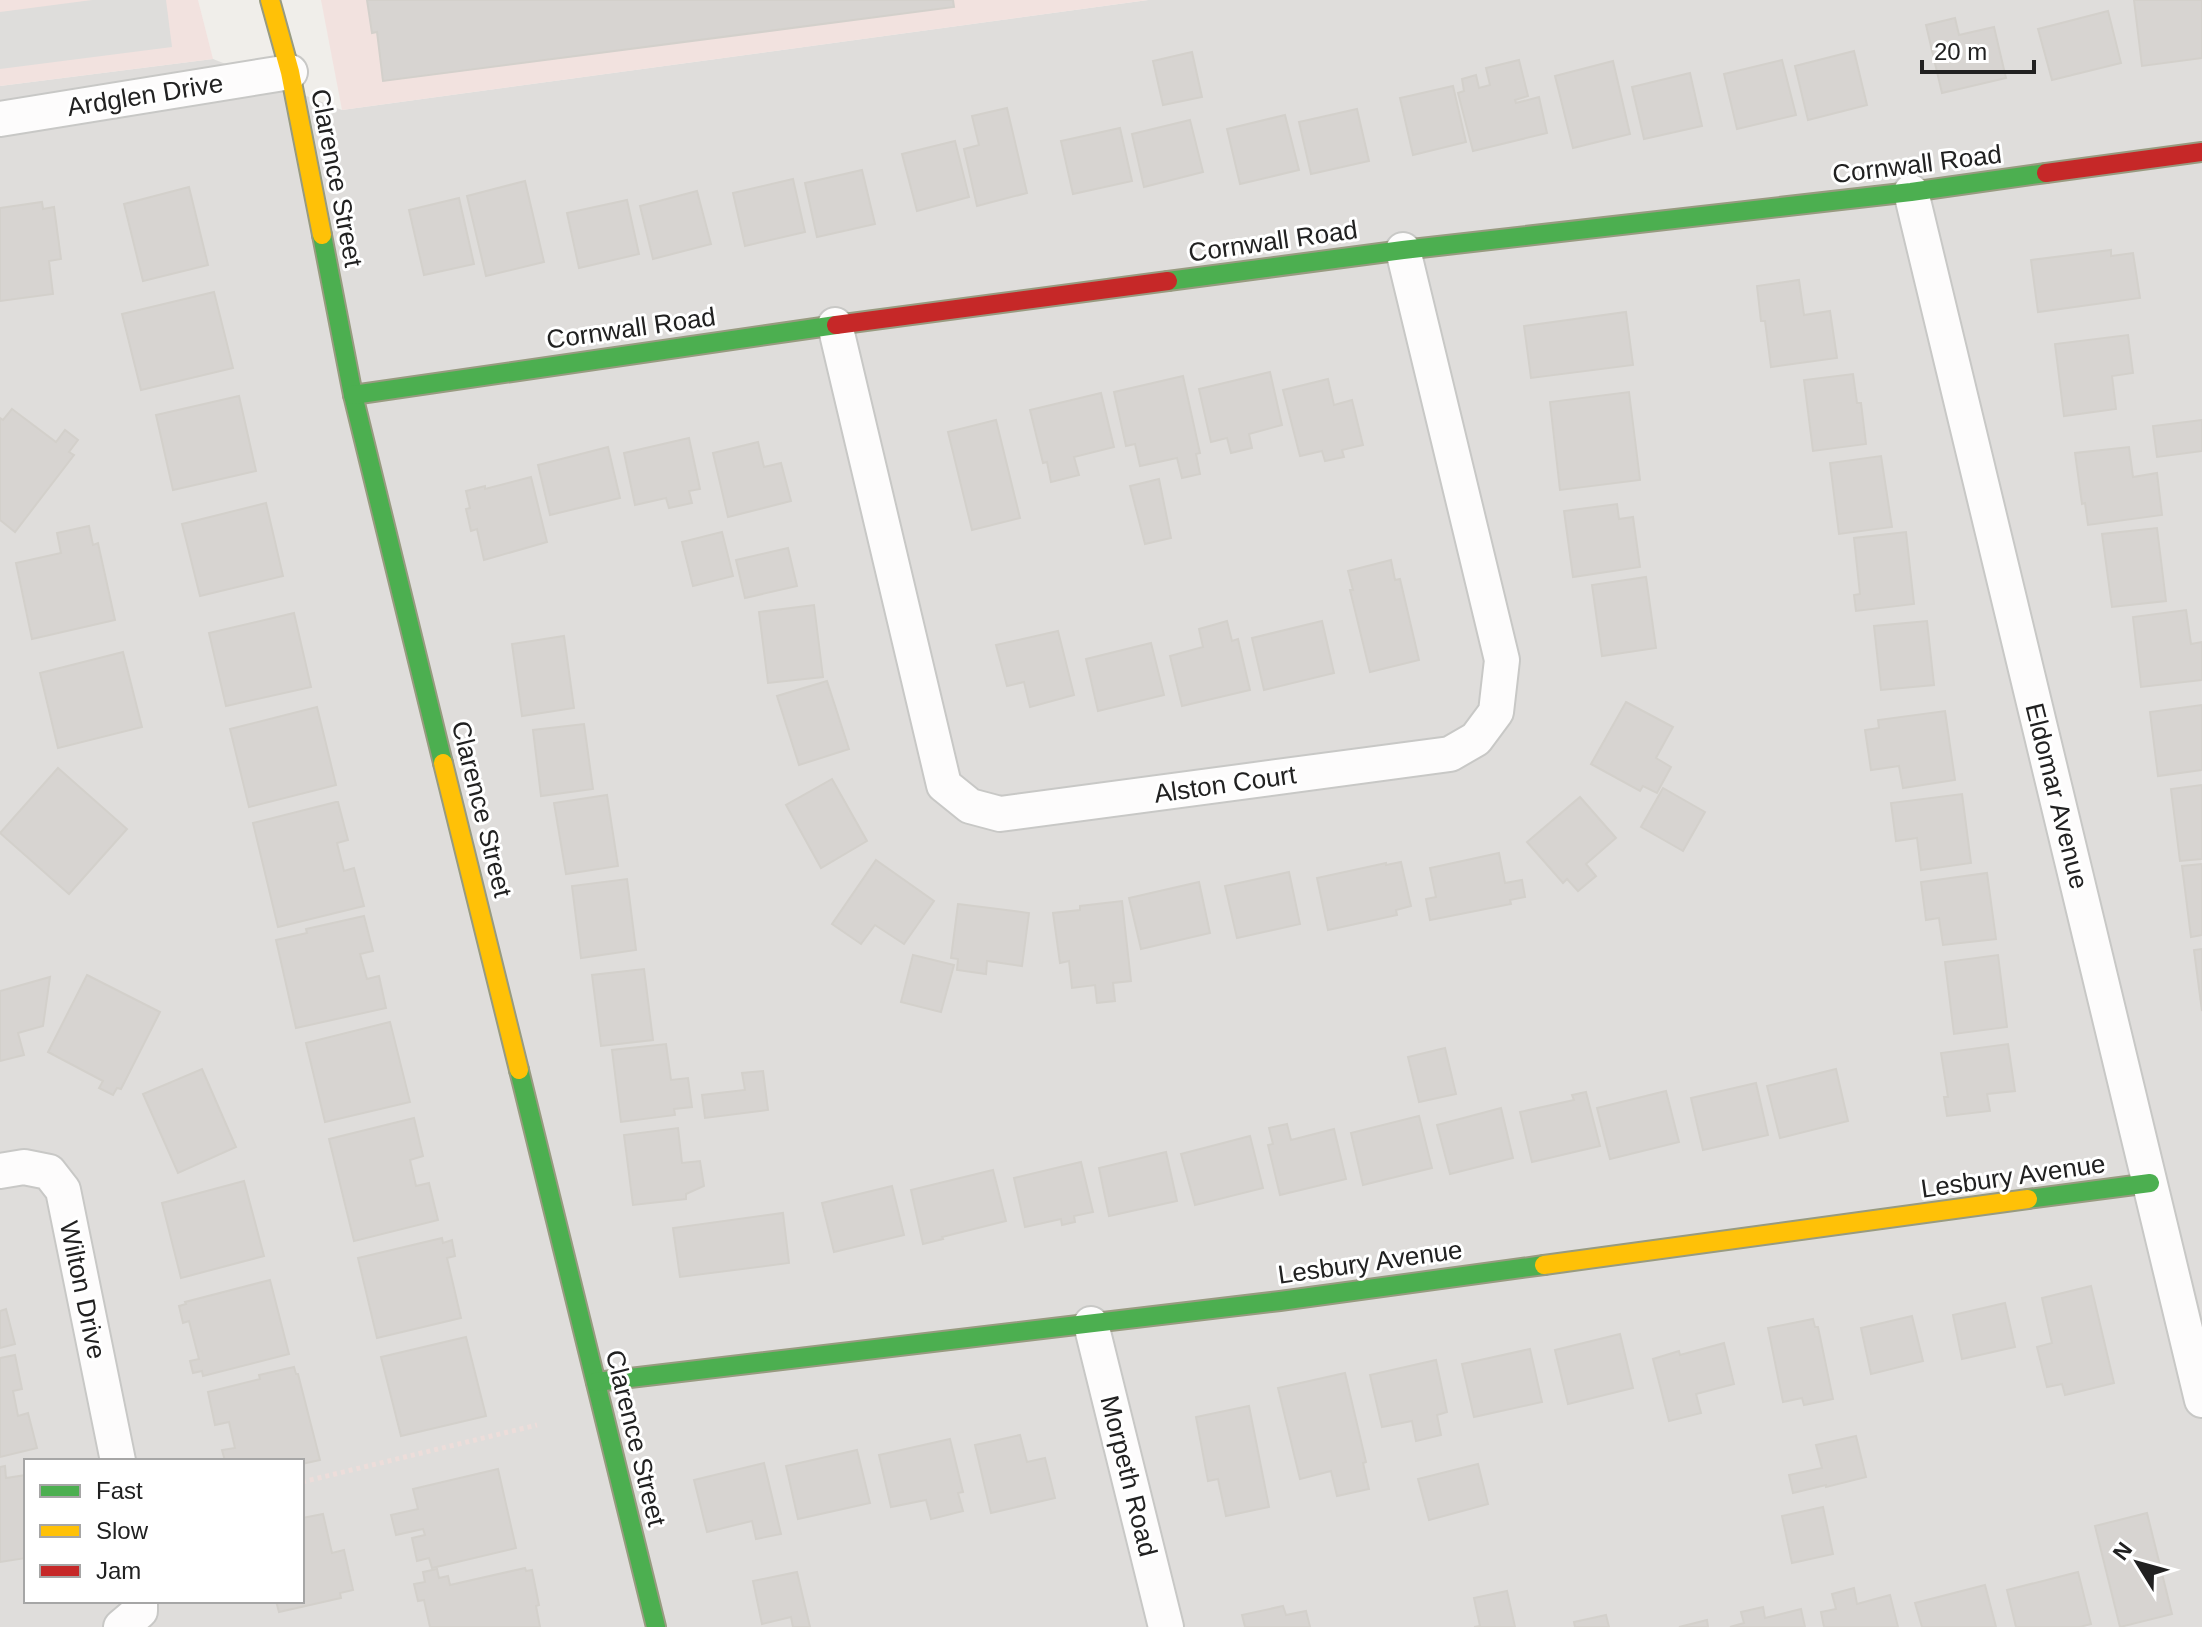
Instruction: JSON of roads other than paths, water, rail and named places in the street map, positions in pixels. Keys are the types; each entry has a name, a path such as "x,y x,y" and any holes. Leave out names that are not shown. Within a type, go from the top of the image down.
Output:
{"street":[{"name":"Clarence Street","path":"270,0 290,72 353,395 656,1627"},
{"name":"Ardglen Drive","path":"0,119 290,72"},
{"name":"Cornwall Road","path":"353,395 835,325 1403,250 1911,192 2202,152"},
{"name":"Eldomar Avenue","path":"1911,192 2202,1400"},
{"name":"Alston Court","path":"835,325 944,785 970,806 1000,814 1450,754 1476,739 1496,712 1502,660 1403,250"},
{"name":"Wilton Drive","path":"0,1171 24,1167 49,1172 63,1190 118,1459"},
{"name":"Lesbury Avenue","path":"596,1382 1311,1297 2150,1183"},
{"name":"Morpeth Road","path":"1091,1324 1166,1627"},
{"path":"121,1627 140,1611 140,1603"}]}
